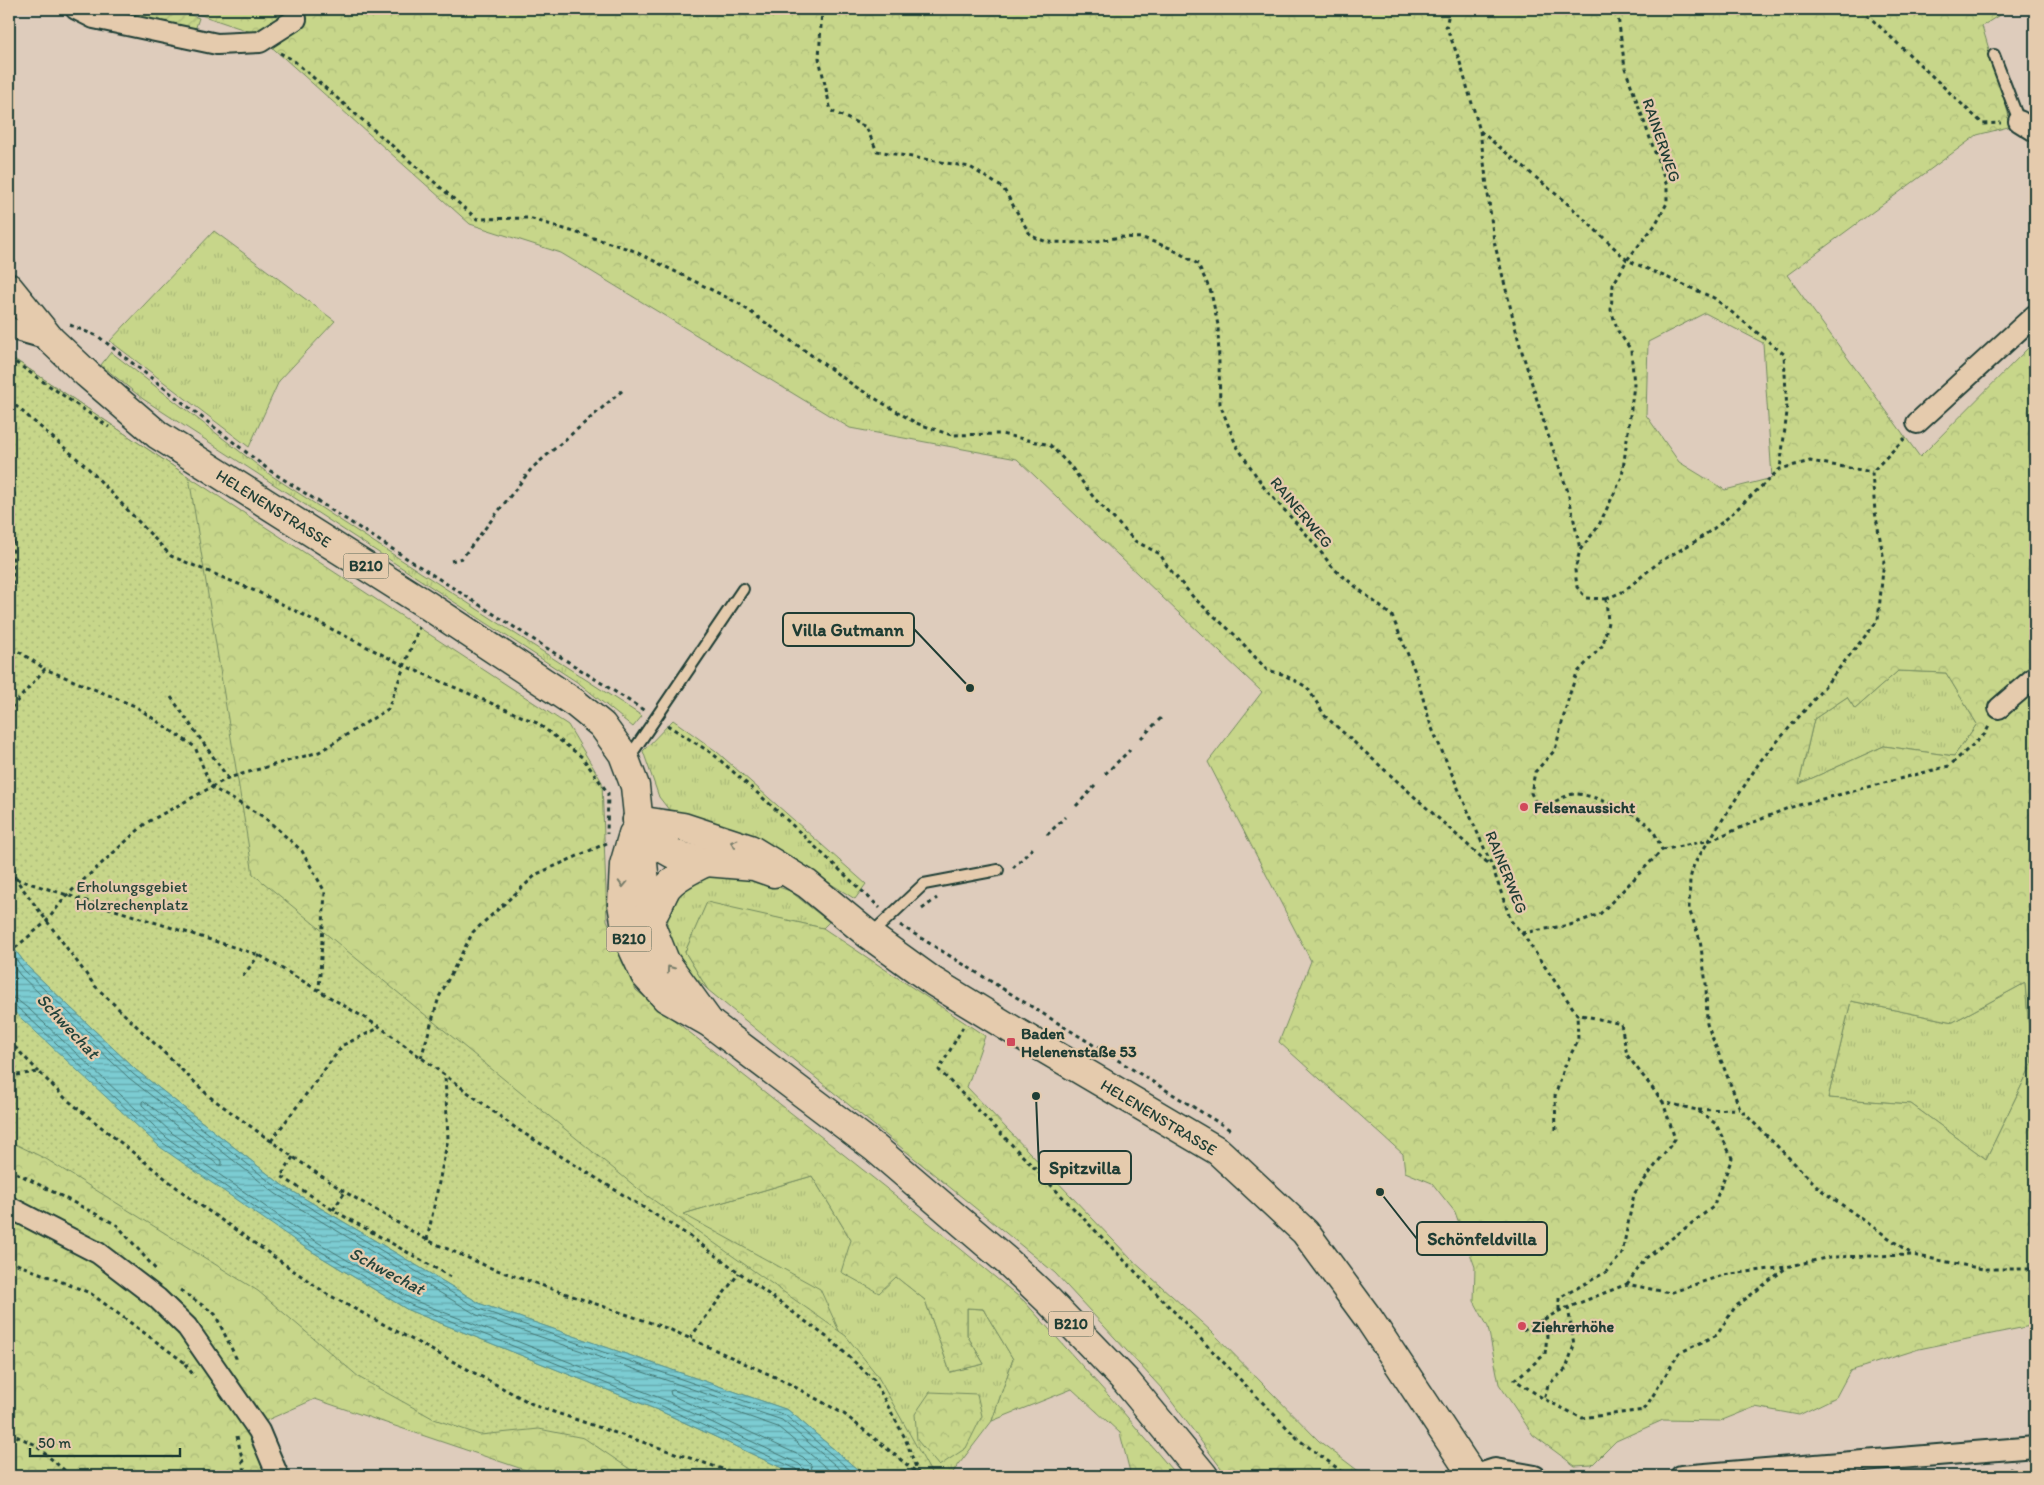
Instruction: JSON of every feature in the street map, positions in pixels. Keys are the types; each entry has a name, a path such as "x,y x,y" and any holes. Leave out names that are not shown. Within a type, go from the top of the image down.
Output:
{"main road":[{"name":"HELENENSTRASSE","path":"12,277 60,332 158,435 427,605 575,703 602,725 623,754 635,786 637,820 649,921"},
{"name":"HELENENSTRASSE","path":"637,820 657,845 672,854 706,862 754,866 807,884"},
{"name":"HELENENSTRASSE","path":"637,820 684,827 750,849 807,884 869,935 934,982 1218,1152 1305,1232 1369,1319 1473,1476"},
{"name":"B210","path":"637,820 624,865 622,904 628,938 645,975 666,998 710,1023 875,1148 1008,1262 1049,1301 1126,1381 1204,1476"},
{"path":"649,921 657,910 667,888 685,873 706,862"},
{"name":"B210","path":"649,921 665,962 710,1023"}],"street":[{"path":"76,9 94,18 217,44 260,42 296,19"},
{"path":"1917,423 2035,315"},
{"path":"9,328 60,332"},
{"path":"9,339 60,332"},
{"path":"1999,708 2035,677"},
{"path":"9,1207 98,1253 156,1298 187,1327 259,1431 278,1476"},
{"path":"1681,1476 2035,1447"},
{"path":"1473,1476 1494,1468 1535,1476"}],"lane":[{"path":"1994,55 2027,126"},
{"path":"626,762 743,590"},
{"path":"869,935 924,884 998,870"}],"path":[{"name":"RAINERWEG","path":"822,9 819,58 831,111 866,127 877,152 970,167 1003,188 1031,236 1047,242 1086,243 1121,237 1143,238 1170,248 1198,264 1211,292 1218,325 1220,404 1236,446 1265,489 1309,537 1334,569 1392,616 1416,674 1431,726 1492,866 1511,921 1522,933 1570,925 1600,914 1662,850"},
{"path":"1450,9 1446,26 1459,59 1480,131 1494,241 1519,342 1568,492 1580,550"},
{"name":"RAINERWEG","path":"1606,599 1586,598 1577,587 1574,570 1580,550 1598,527 1622,478 1634,385 1631,350 1618,331 1611,310 1613,285 1627,260 1655,225 1667,204 1667,186 1625,68 1617,9"},
{"path":"1861,9 1983,124 2027,126"},
{"path":"260,42 293,60 477,219 529,218 632,250 738,303 856,387 916,423 951,435 1001,434 1050,445 1072,468 1094,498 1135,541 1160,554 1167,566 1194,598 1235,635 1267,670 1282,674 1307,686 1325,716 1492,866"},
{"path":"1480,131 1569,205 1627,260 1714,298 1784,354 1787,412 1780,470"},
{"path":"9,252 12,277"},
{"path":"60,332 99,337 270,470 713,754 889,917 1228,1126 1235,1134"},
{"path":"9,358 112,429"},
{"path":"451,561 462,558 532,468 623,390"},
{"path":"9,400 88,468 171,556 260,593 403,665 537,723 582,757 608,793 607,843 537,874 473,932 440,997 421,1058"},
{"path":"1872,472 1898,447 1917,423"},
{"path":"9,453 14,496 9,834 16,879"},
{"path":"1872,472 1810,461 1780,470 1724,521 1696,541 1659,562 1624,591 1606,599 1608,622 1602,645 1577,673 1555,750 1535,772 1531,793 1533,800 1540,805 1549,805 1575,794 1600,800 1629,813 1651,828 1662,850 1711,840 1788,808 1949,766 1985,734 1999,708"},
{"path":"1872,472 1875,512 1884,560 1878,620 1812,702 1761,760 1694,864 1690,879 1689,909 1700,940 1706,984 1707,1024 1740,1109 1821,1190 1913,1255"},
{"path":"9,953 46,922 68,895 146,823 228,778 319,752 388,709 427,605"},
{"path":"12,647 45,669 134,706 195,747 211,787 264,817 302,851 325,892 319,991"},
{"path":"11,708 45,669"},
{"path":"171,697 228,778"},
{"path":"1141,738 1162,717"},
{"path":"1105,774 1130,750"},
{"path":"1076,806 1095,786"},
{"path":"1047,835 1064,817"},
{"path":"9,870 95,986 210,1097 345,1192 426,1240 491,1268 669,1329 784,1381 844,1414 921,1476"},
{"path":"16,879 259,955 380,1027 517,1129 691,1237 832,1341 874,1380 905,1438 918,1473"},
{"path":"1522,933 1577,1014 1578,1040 1555,1096 1556,1130"},
{"path":"244,976 259,955"},
{"path":"974,1007 939,1070 1299,1440 1348,1476"},
{"path":"1559,1311 1559,1298 1606,1272 1622,1254 1634,1194 1676,1139 1663,1102 1627,1054 1621,1024 1577,1014"},
{"path":"271,1141 343,1045 380,1027"},
{"path":"9,1041 66,1098 190,1198 327,1294 536,1406 743,1476"},
{"path":"9,1076 38,1072"},
{"path":"426,1240 448,1139 444,1075"},
{"path":"1663,1102 1697,1110 1740,1109"},
{"path":"1524,1331 1559,1311 1627,1284 1646,1258 1713,1207 1732,1158 1716,1124 1697,1110"},
{"path":"293,1157 281,1176 333,1210 451,1277"},
{"path":"333,1210 345,1192"},
{"path":"1627,1284 1670,1293 1723,1275 1786,1267 1830,1257 1913,1255 1983,1269 2035,1269"},
{"path":"9,1261 90,1293 181,1360"},
{"path":"1541,1320 1548,1336 1545,1354 1515,1380 1544,1399 1582,1418 1644,1410 1679,1353 1717,1335 1734,1307 1786,1267"},
{"path":"690,1339 739,1272"},
{"path":"1544,1399 1548,1385 1566,1369 1574,1345 1568,1307"},
{"path":"235,1431 246,1476"},
{"path":"9,1433 34,1444 71,1476"}],"green space":[{"path":"115,9 173,9 199,18 194,33"},
{"path":"183,9 2009,9 1982,26 2012,126 1977,135 1787,275 1920,457 2035,341 2035,1325 1919,1349 1850,1371 1836,1397 1799,1415 1755,1407 1720,1421 1663,1420 1616,1441 1592,1465 1575,1466 1533,1435 1499,1384 1488,1327 1474,1301 1475,1267 1455,1212 1432,1183 1405,1172 1403,1154 1279,1042 1311,961 1208,762 1262,692 1017,459 850,428 561,253 470,224 257,34","holes":["1705,313 1763,343 1772,478 1725,490 1679,462 1646,415 1648,342","1898,671 1946,673 1977,724 1954,756 1884,746 1799,784 1814,719 1847,697 1855,709","2025,983 2032,1064 1986,1159 1911,1104 1828,1098 1851,1001 1953,1022"]},
{"path":"214,231 335,321 279,381 249,447 110,341"},
{"path":"111,352 269,474 642,716 633,727 580,684 143,399 101,365"},
{"name":"Erholungsgebiet Holzrechenplatz","path":"9,359 17,361 189,477 253,874 642,1192 846,1336 877,1375 933,1476 865,1476 788,1410 481,1304 282,1185 136,1070 28,967 9,942"},
{"path":"17,361 189,477 568,725 602,782 607,920 636,990 906,1204 1024,1301 1117,1405 1177,1476 1131,1476 1120,1433 1072,1389 992,1421 1013,1359 983,1309 967,1308 967,1335 984,1364 950,1372 925,1300 896,1277 879,1293 841,1272 851,1240 812,1176 683,1214 820,1289 855,1366 865,1476 788,1410 9,942 9,492"},
{"path":"1898,671 1946,673 1977,724 1954,756 1884,746 1799,784 1814,719 1847,697 1855,709"},
{"path":"673,720 716,751 866,884 855,899 785,855 673,815 659,797 643,751"},
{"path":"705,874 756,879 790,891 829,922 823,928 707,903 685,952 708,990 678,961 666,933 670,905 690,884"},
{"path":"707,902 823,928 985,1036 967,1087 1132,1260 1211,1331 1319,1441 1365,1476 1227,1476 1163,1390 1055,1273 708,990 685,952"},
{"path":"2025,983 2032,1064 1986,1159 1911,1104 1828,1098 1851,1001 1953,1022"},
{"path":"9,1007 23,1018 660,1411 799,1476 543,1476 315,1399 249,1428 271,1476 9,1476"},
{"path":"9,1007 303,1246 408,1310 660,1411 799,1476 640,1476 584,1438 539,1429 480,1435 434,1419 360,1378 258,1291 46,1159 9,1141"},
{"path":"812,1176 851,1240 925,1300 950,1372 984,1364 967,1335 967,1308 983,1309 1013,1359 992,1421 950,1476 926,1476 683,1214"},
{"path":"930,1392 977,1394 982,1416 966,1448 939,1466 917,1440 915,1414"}],"water":[{"name":"Schwechat","path":"9,942 28,967 136,1070 282,1185 481,1304 788,1410 865,1476 799,1476 660,1411 408,1310 303,1246 160,1147 9,1007"}],"place":[{"name":"Villa Gutmann","path":"970,688"},
{"name":"Felsenaussicht","path":"1524,807"},
{"name":"Baden Helenenstaße 53","path":"1011,1042"},
{"name":"Spitzvilla","path":"1036,1096"},
{"name":"Schönfeldvilla","path":"1380,1192"},
{"name":"Ziehrerhöhe","path":"1522,1326"}]}
